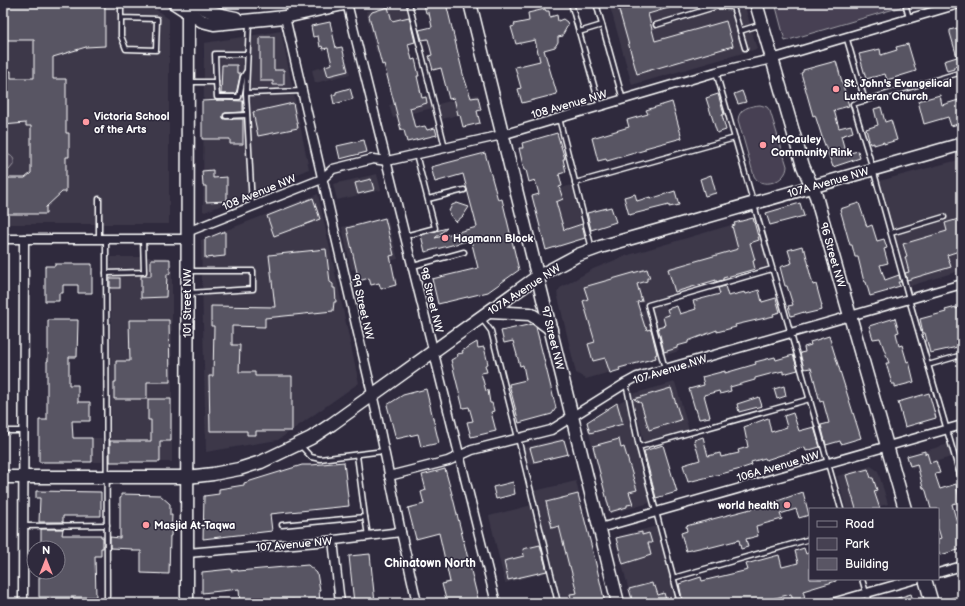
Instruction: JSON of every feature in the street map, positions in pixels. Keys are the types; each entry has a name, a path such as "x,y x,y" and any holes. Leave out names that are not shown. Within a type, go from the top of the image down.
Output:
{"main road":[{"path":"174,3 190,6 202,21 214,24 288,16 347,3"},
{"name":"96 Street NW","path":"756,3 803,166 819,207 905,508"},
{"name":"97 Street NW","path":"472,5 502,135 618,603"},
{"name":"101 Street NW","path":"187,603 187,235 190,6"},
{"name":"107A Avenue NW","path":"187,477 238,469 261,462 299,444 332,424 537,277 578,255 812,186 962,144"},
{"path":"485,315 530,314 551,329"},
{"path":"3,477 187,477"},
{"path":"925,580 932,603"}],"street":[{"name":"98 Street NW","path":"347,3 496,603"},
{"name":"108 Avenue NW","path":"3,239 143,238 187,235 252,206 322,178 333,169 372,159 387,162 445,147 502,135 716,72 772,59 962,3"},
{"name":"99 Street NW","path":"288,16 302,91 372,395 417,603"},
{"path":"23,603 24,239"},
{"name":"107 Avenue NW","path":"389,476 448,461 472,450 551,430 626,383 637,378 962,284"},
{"name":"106A Avenue NW","path":"600,528 962,425"},
{"name":"107 Avenue NW","path":"187,553 333,540 401,532"},
{"path":"333,540 340,603"},
{"path":"939,573 962,566"},
{"path":"832,603 912,580"}],"lane":[{"path":"121,3 121,36 126,49 156,50 157,20 122,18"},
{"path":"288,3 288,16"},
{"path":"409,3 445,147"},
{"path":"571,3 600,107"},
{"path":"596,3 623,100"},
{"path":"905,3 909,18"},
{"path":"656,25 718,6 733,7 744,48"},
{"path":"248,21 246,93 252,206"},
{"path":"740,31 762,24"},
{"path":"579,32 602,25"},
{"path":"846,36 866,101"},
{"path":"246,72 243,77 239,97 217,97 216,54 247,54"},
{"path":"716,72 841,508"},
{"path":"962,72 853,104 873,169 962,482"},
{"path":"188,82 216,82"},
{"path":"246,93 302,91"},
{"path":"226,116 247,115"},
{"path":"559,118 593,250"},
{"path":"575,183 735,138"},
{"path":"405,236 435,228 416,154"},
{"path":"428,199 464,190"},
{"path":"99,199 106,273 106,603"},
{"path":"891,233 944,217"},
{"path":"106,273 144,272 143,238"},
{"path":"412,266 464,252"},
{"path":"665,369 648,305 772,269"},
{"path":"187,271 252,271 253,289 187,293"},
{"path":"485,315 491,331 558,603"},
{"path":"928,365 962,355"},
{"path":"626,383 640,447 680,603"},
{"path":"640,447 810,400"},
{"path":"3,431 24,431"},
{"path":"299,444 314,458 384,451"},
{"path":"357,454 368,536"},
{"path":"282,525 365,517"},
{"path":"24,526 106,525"},
{"path":"673,578 809,539"},
{"path":"862,580 869,603"}],"shaded area":[{"name":"Victoria School of the Arts","path":"3,3 147,3 169,19 169,224 3,224"},
{"path":"399,3 406,3 416,42 376,52 366,11"},
{"path":"609,3 679,3 682,13 718,3 744,3 757,49 632,85"},
{"path":"281,31 309,169 205,212 203,211 204,43"},
{"path":"347,61 350,74 315,83 312,70"},
{"path":"478,94 481,109 442,119 438,104"},
{"path":"429,95 432,108 393,118 389,105"},
{"path":"962,159 962,270 910,286 879,181"},
{"path":"377,174 381,190 337,200 333,184"},
{"path":"572,185 585,239 550,249 545,246 532,196"},
{"path":"318,194 359,383 278,440 206,452 201,240"},
{"path":"387,217 398,259 351,270 342,227"},
{"path":"755,218 769,266 638,304 640,311 646,310 659,358 586,379 576,373 557,293 560,288 593,269 625,256"},
{"path":"111,257 166,257 172,264 172,462 110,462"},
{"path":"665,303 679,351 666,355 652,307"},
{"path":"675,382 689,430 644,443 632,394"},
{"path":"625,399 650,503 609,514 586,422"},
{"path":"3,421 8,421 8,462 3,462"},
{"path":"41,438 102,438 102,462 41,462"},
{"path":"564,438 569,454 527,465 523,448"},
{"path":"948,444 951,457 912,469 908,456"},
{"path":"871,466 878,471 888,504 873,508 846,508 837,476"},
{"path":"576,481 606,603 562,603 534,491"},
{"path":"532,505 549,572 505,583 489,516"},
{"path":"657,526 678,603 632,603 615,537"}],"green space":[{"path":"775,3 900,3 901,7 785,41"},
{"name":"McCauley Community Rink","path":"760,105 767,107 770,111 787,166 786,172 783,176 778,180 768,183 762,183 754,176 738,120 740,113 743,110"},
{"path":"3,154 10,155 14,159 14,164 9,170 3,170"}],"building":[{"path":"3,3 105,3 105,46 86,47 53,57 53,79 66,79 66,133 69,133 69,157 66,157 66,192 62,192 46,207 46,214 3,214 3,178 25,178 31,173 31,126 26,126 26,123 3,125 3,71 11,71 11,78 34,78 34,40 5,40"},
{"path":"425,3 446,3 463,74 471,98 478,97 481,110 477,111 480,123 463,127 460,115 458,115 454,98 449,99 441,68 433,70 429,56 432,55 428,39 422,40 419,30 432,27 429,13 426,13"},
{"path":"617,3 679,3 679,5 648,14 655,41 726,21 733,46 637,74"},
{"path":"388,7 392,21 409,17 415,42 408,44 412,60 415,59 422,98 426,97 427,103 410,108 415,128 425,126 427,130 435,128 437,135 407,142 404,130 401,130 384,64 382,65 369,16 372,12"},
{"path":"545,9 546,11 549,11 550,17 557,15 558,21 563,19 568,25 563,36 558,37 558,42 555,47 544,50 557,94 522,103 518,89 521,88 515,67 540,61 535,40 516,44 511,27 515,26 514,24 529,21 528,13"},
{"path":"330,22 336,48 342,47 348,71 328,76 325,66 332,64 328,48 323,49 322,46 320,47 318,36 313,37 311,26"},
{"path":"957,28 962,44 962,68 960,68 959,65 954,67 954,69 947,71 944,61 957,57 950,30"},
{"path":"260,37 274,37 274,70 284,70 284,85 273,85 273,81 260,81"},
{"path":"908,44 916,71 887,80 885,74 866,79 859,54 880,49 881,55 897,50 896,47"},
{"path":"836,61 849,106 834,110 839,128 851,125 853,132 841,136 846,154 858,151 860,158 833,167 815,115 813,116 801,73 803,70"},
{"path":"222,65 237,65 237,73 240,73 240,76 236,94 221,94"},
{"path":"350,88 353,99 334,104 332,95 336,94 336,92"},
{"path":"742,91 746,102 738,104 734,94"},
{"path":"718,94 724,114 722,115 726,130 717,133 706,98"},
{"path":"940,95 942,105 962,99 962,123 951,126 948,117 924,124 918,101"},
{"path":"202,101 243,101 243,112 225,113 223,118 243,119 243,144 230,144 230,139 202,139"},
{"path":"672,102 682,138 645,148 645,150 607,161 606,159 598,161 592,138 629,127 627,120 648,114 646,110"},
{"path":"293,103 298,128 258,136 253,112"},
{"path":"881,107 885,122 891,120 897,140 874,145 874,143 870,144 866,129 878,125 874,109"},
{"path":"557,133 565,159 563,159 566,172 559,174 562,186 559,187 563,199 556,202 564,230 582,224 585,238 546,250 532,196 539,194 535,180 529,182 526,170 524,170 519,148 523,148 522,143"},
{"path":"364,140 367,152 340,159 337,146"},
{"path":"485,153 498,200 502,199 519,270 488,292 438,304 432,279 478,268 471,240 425,252 421,235 447,228 435,238 477,227 463,174 435,182 431,167"},
{"path":"213,170 213,178 227,177 227,201 206,202 206,186 203,186 202,171"},
{"path":"711,175 716,193 705,196 700,179"},
{"path":"371,179 374,190 358,194 355,183"},
{"path":"675,191 679,205 669,207 669,205 629,215 624,197 635,194 637,201 650,197 650,199"},
{"path":"313,198 320,219 274,236 267,216"},
{"path":"457,203 469,207 463,216 456,222 450,215 449,211 452,205"},
{"path":"800,203 804,216 770,225 766,213"},
{"path":"859,203 867,227 872,225 877,241 884,239 887,248 884,249 888,263 880,265 885,280 899,275 901,282 898,282 900,286 870,296 866,282 864,282 858,257 855,257 852,245 850,245 840,209"},
{"path":"611,207 616,222 591,230 587,213"},
{"path":"385,218 394,255 390,256 396,285 381,289 379,283 371,285 369,278 359,281 347,228"},
{"path":"753,218 759,240 750,243 755,260 753,261 755,269 723,278 723,280 716,282 716,280 675,292 668,269 738,249 732,226 735,225 734,223"},
{"path":"962,218 962,250 947,255 951,267 907,280 905,273 909,272 905,257 907,256 903,244 947,231 945,223"},
{"path":"225,231 225,256 205,258 205,239"},
{"path":"802,246 803,250 805,250 813,285 816,284 822,310 805,314 804,312 791,316 788,306 793,305 787,286 785,286 780,267 792,263 788,250"},
{"path":"326,249 330,282 333,284 333,288 335,288 336,302 334,302 333,311 265,318 265,327 232,326 232,345 240,345 239,372 255,372 255,376 292,376 292,431 256,431 256,435 247,435 247,431 210,431 209,376 213,376 214,326 211,326 211,306 275,307 269,255"},
{"path":"151,259 170,259 170,274 167,274 166,297 141,298 141,276 151,276"},
{"path":"55,264 92,264 92,293 78,293 78,285 63,285 63,293 59,293 59,301 45,301 45,266 55,266"},
{"path":"647,269 650,278 647,278 647,281 637,284 642,301 637,302 645,327 647,330 651,329 657,354 655,355 656,358 619,368 620,370 610,373 605,358 593,361 588,344 595,342 583,301 588,299 584,287"},
{"path":"110,278 120,278 120,288 110,288"},
{"path":"725,286 728,296 745,292 746,294 759,290 762,302 776,298 780,312 773,314 774,316 735,325 736,327 717,332 717,330 688,341 688,343 677,346 677,348 664,352 658,327 665,325 663,317 669,315 667,309 677,306 680,314 696,309 693,301 720,294 718,288"},
{"path":"956,307 956,309 962,307 962,346 930,353 920,319 946,312 945,310"},
{"path":"895,318 899,332 896,333 899,346 902,345 907,362 909,361 914,382 895,387 895,384 892,384 886,363 889,363 880,338 873,339 869,326"},
{"path":"48,320 78,320 77,357 69,357 69,385 78,385 78,402 90,402 90,421 72,421 73,438 92,438 92,462 39,462 39,420 47,420"},
{"path":"129,320 169,320 170,382 147,382 147,399 114,399 116,361 130,361"},
{"path":"532,324 536,327 556,408 552,414 519,423 509,384 526,380 523,365 520,366 513,341 504,343 501,331"},
{"path":"829,336 861,438 841,444 840,441 826,445 821,425 829,423 823,401 820,402 811,368 804,369 800,353 805,352 804,347 811,345 810,342"},
{"path":"477,342 478,348 484,347 488,364 485,365 487,372 481,373 486,391 488,390 490,403 492,403 494,411 491,412 496,431 471,437 467,422 473,421 469,407 463,408 451,360 458,356 457,354 463,353 462,351"},
{"path":"793,355 798,370 783,374 783,371 770,374 730,387 731,391 720,394 719,391 704,395 710,417 699,419 689,389 704,385 702,377 725,371 725,373 756,364 755,362 775,357 776,360"},
{"path":"784,386 786,396 777,399 774,389"},
{"path":"671,388 681,420 649,430 641,403 634,399"},
{"path":"426,389 439,443 421,447 418,434 396,439 387,405 403,395"},
{"path":"929,393 936,418 905,427 898,402"},
{"path":"759,397 762,406 739,412 737,404"},
{"path":"148,399 171,399 171,441 160,441 160,462 110,462 110,441 151,441 151,420 148,420"},
{"path":"617,403 623,424 590,433 587,422"},
{"path":"793,413 799,431 814,427 820,447 806,451 805,447 766,460 765,458 751,462 752,465 737,470 688,482 683,465 700,460 694,440 703,437 708,456 720,453 721,457 739,453 738,450 748,447 744,427 768,418 771,432 787,427 784,416"},
{"path":"619,439 621,448 624,447 637,490 629,492 633,504 610,512 593,446"},
{"path":"564,440 568,454 534,462 530,448"},
{"path":"663,445 677,492 656,498 644,451"},
{"path":"925,451 930,463 936,461 940,473 935,474 940,489 956,484 960,502 952,504 959,531 962,531 962,549 940,555 939,539 941,538 939,531 939,508 931,508 926,491 923,488 917,464 910,466 907,456"},
{"path":"344,462 349,506 270,514 272,531 203,539 204,496 219,494 219,489 244,485 244,483 302,465"},
{"path":"445,469 479,603 447,603 442,584 450,582 439,533 416,539 408,508 424,504 421,492 426,490 422,475"},
{"path":"868,469 877,490 874,491 880,508 856,508 846,475"},
{"path":"513,482 515,494 496,499 493,487"},
{"path":"36,491 101,492 101,516 63,516 63,522 39,522 40,498 36,498"},
{"path":"803,492 809,515 799,518 796,509 780,514 782,519 756,526 758,536 746,539 748,547 741,549 739,540 708,548 708,546 686,551 681,533 687,531 686,526 766,505"},
{"path":"121,494 160,495 170,504 170,515 172,515 169,574 141,573 141,551 110,548 110,537 120,538"},
{"path":"578,494 605,603 572,603 570,594 577,593 570,566 559,526 552,528 546,502"},
{"path":"41,529 63,529 62,535 101,535 101,537 103,537 101,556 95,556 96,597 39,597 39,580 66,580 66,540 41,540"},
{"path":"642,532 642,535 649,533 652,543 648,543 651,555 623,564 616,538"},
{"path":"540,545 547,571 508,580 504,561 524,556 523,549"},
{"path":"804,548 806,554 809,552 809,580 836,581 803,591 805,598 793,601 791,594 756,603 755,601 749,603 683,603 679,584 701,577 702,581 748,570 746,564 779,555 782,567 798,563 795,551"},
{"path":"370,554 375,603 354,603 349,556"},
{"path":"308,565 317,573 320,590 320,603 294,603 294,600 240,603 239,589 202,593 202,572 231,569 231,571 238,571"},
{"path":"652,583 653,587 655,586 658,595 664,593 667,603 633,603 629,589"},
{"path":"911,594 914,603 888,603 888,601"},
{"path":"962,595 962,603 942,603 941,601"}],"place":[{"name":"St. John's Evangelical Lutheran Church","path":"836,89"},
{"name":"Victoria School of the Arts","path":"86,122"},
{"name":"McCauley Community Rink","path":"763,145"},
{"name":"Hagmann Block","path":"445,238"},
{"name":"world health","path":"787,505"},
{"name":"Masjid At-Taqwa","path":"146,525"}],"district":[{"name":"Chinatown North","path":"430,563"}]}
